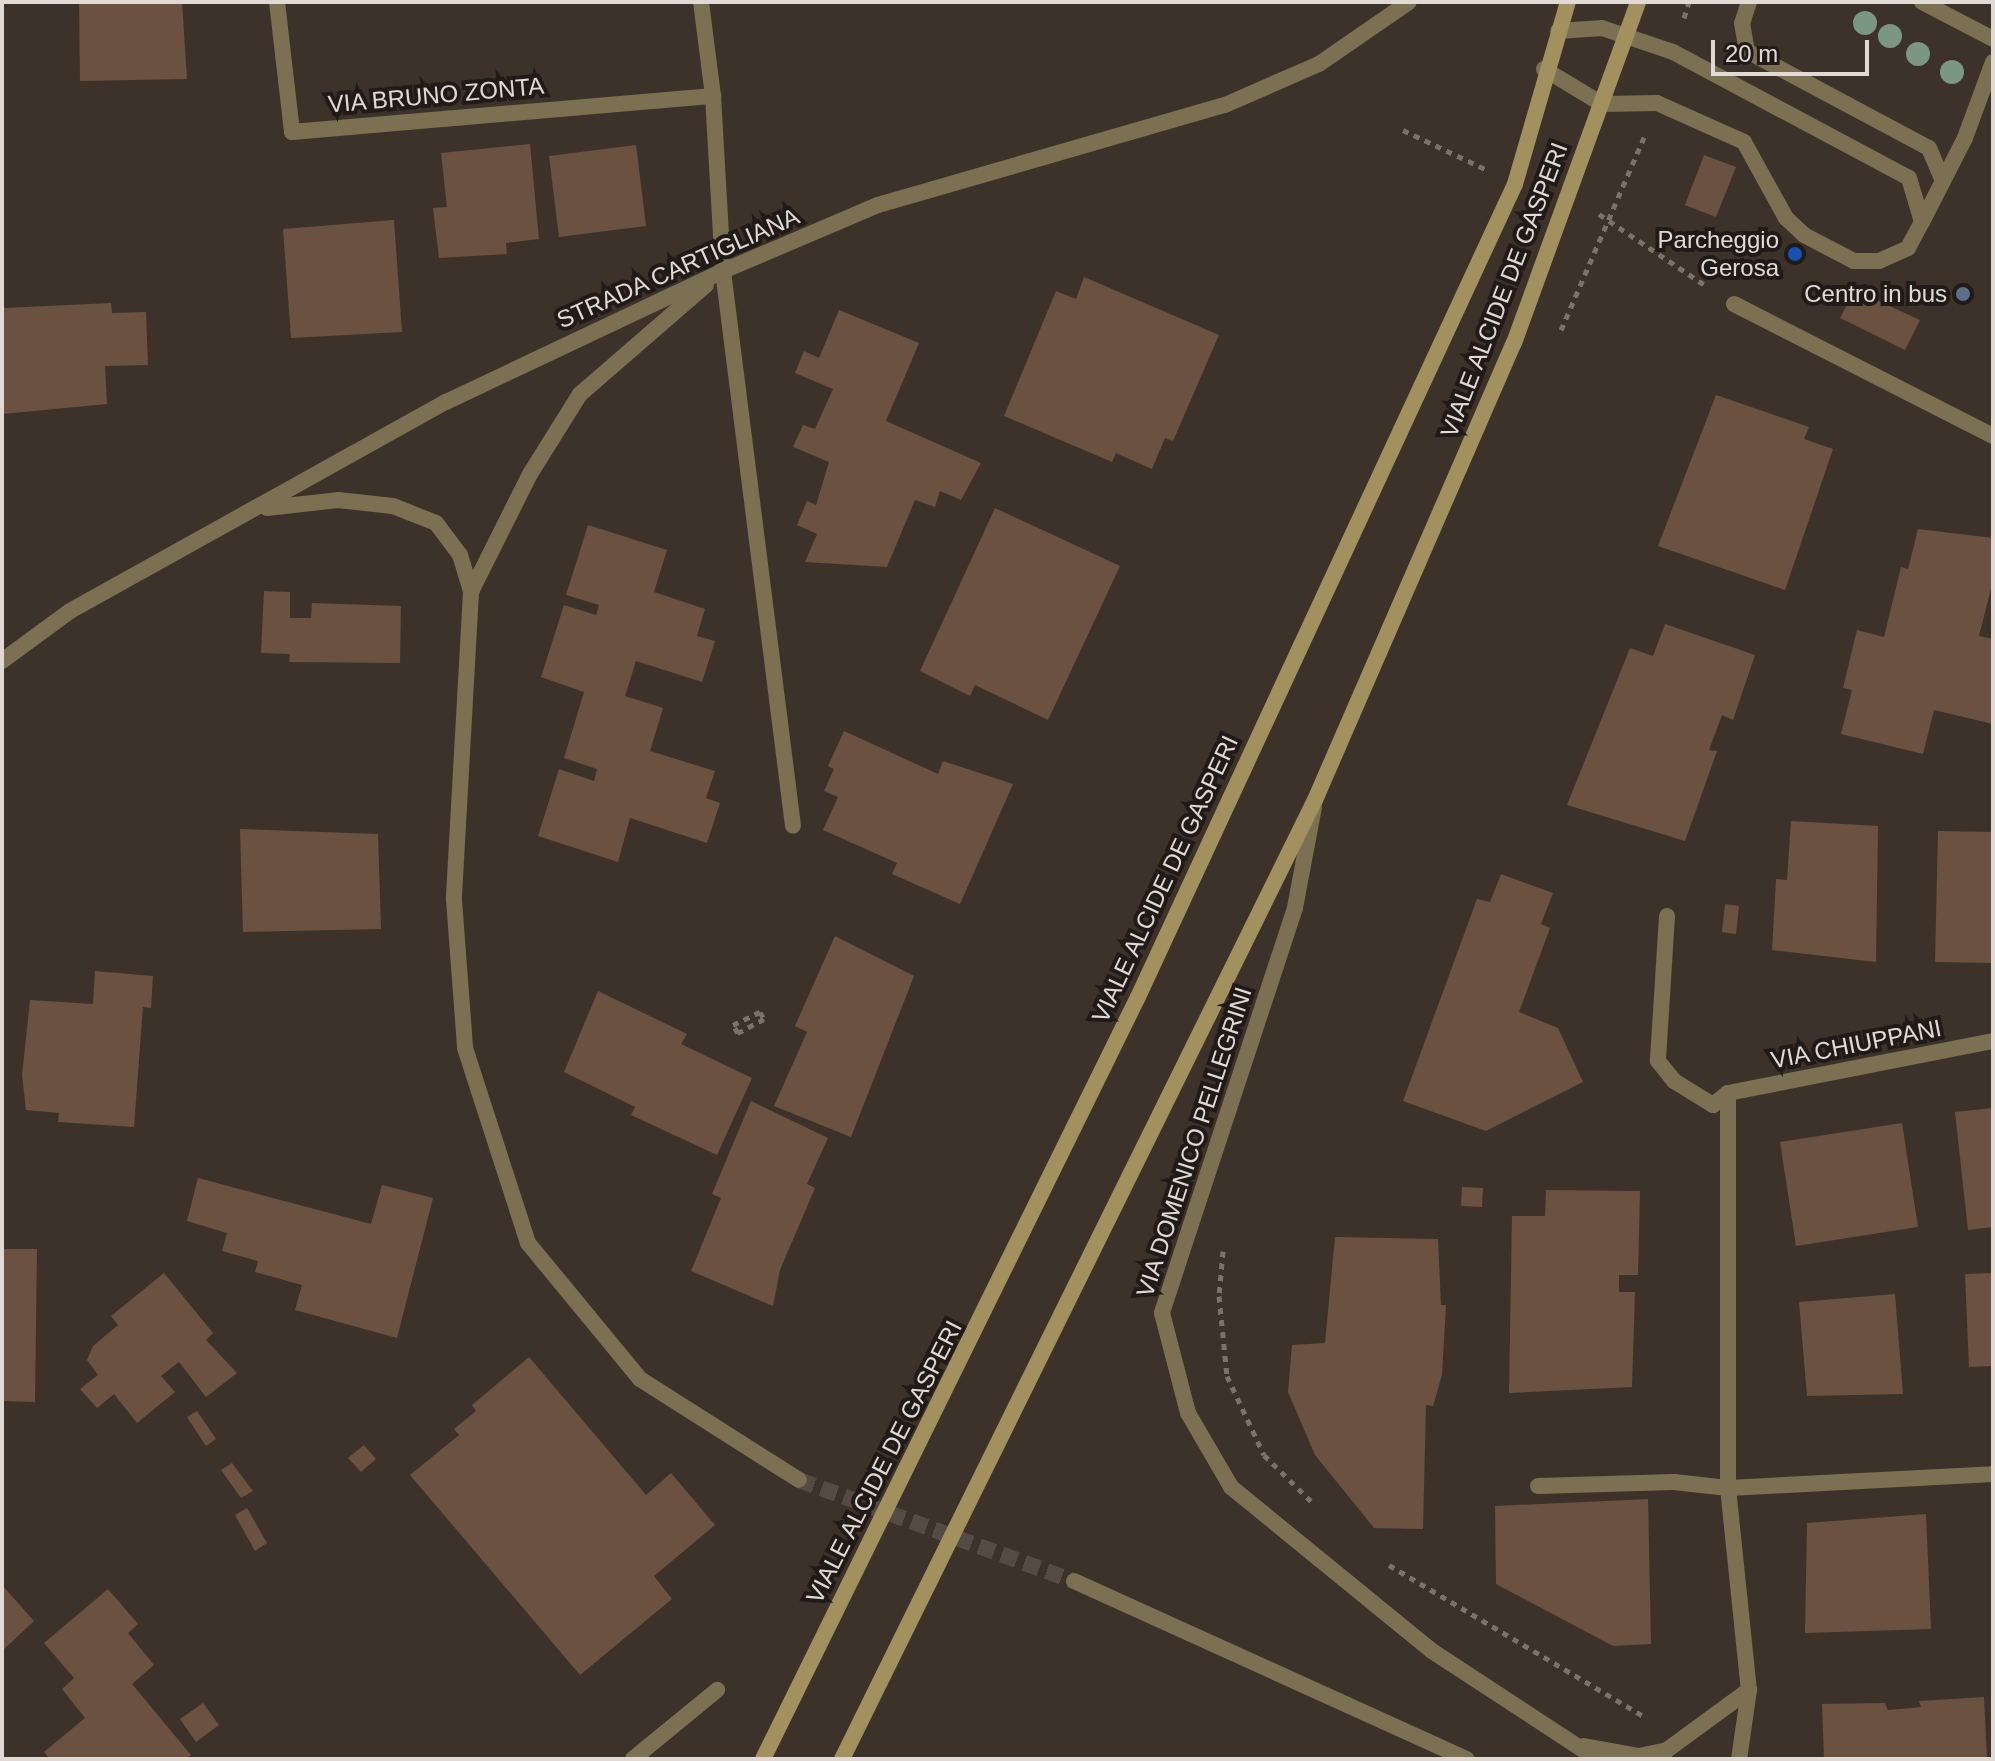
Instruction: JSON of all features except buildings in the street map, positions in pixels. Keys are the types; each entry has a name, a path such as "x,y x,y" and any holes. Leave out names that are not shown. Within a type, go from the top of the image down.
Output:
{"main road":[{"name":"VIALE ALCIDE DE GASPERI","path":"763,1759 1138,997 1515,184 1544,69 1568,2"},
{"name":"VIALE ALCIDE DE GASPERI","path":"842,1759 1315,800 1514,343 1638,2"}],"street":[{"name":"VIA BRUNO ZONTA","path":"277,2 292,132 713,96"},
{"path":"701,2 713,96 723,271 793,826"},
{"name":"STRADA CARTIGLIANA","path":"2,661 70,611 262,508 446,402 723,271 878,205 1225,105 1319,64 1409,2"},
{"path":"1749,2 1742,23 1747,51 1929,148 1942,179"},
{"path":"1922,2 1993,39"},
{"path":"1558,31 1627,33 1673,52 1909,178 1922,222"},
{"path":"1544,69 1602,104 1657,103 1744,142 1786,218 1804,235 1854,261 1879,261 1908,248 1993,62"},
{"path":"471,592 530,474 580,394 723,271"},
{"path":"1734,304 1993,436"},
{"path":"262,508 338,500 407,511 436,523 460,555 471,592 454,900 465,1048 528,1243 640,1379 799,1480"},
{"name":"VIA DOMENICO PELLEGRINI","path":"1315,800 1295,908 1162,1313 1188,1413 1231,1487 1432,1651 1597,1759"},
{"path":"1667,916 1658,1061 1674,1081 1713,1105 1728,1093"},
{"name":"VIA CHIUPPANI","path":"1728,1093 1993,1041"},
{"path":"1728,1093 1728,1488 1749,1690 1739,1759"},
{"path":"1538,1486 1674,1482 1728,1488 1993,1474"},
{"path":"1074,1581 1467,1759"},
{"path":"633,1759 717,1690"},
{"name":"VIA DOMENICO PELLEGRINI","path":"1581,1746 1639,1756 1667,1750 1749,1690"}],"path":[{"path":"1673,52 1689,2"},
{"path":"1559,333 1657,103"},
{"path":"760,1012 764,1019 738,1033 733,1025 760,1012"},
{"path":"1224,1240 1219,1296 1227,1376 1264,1455 1325,1515"},
{"path":"1383,1562 1643,1716"}],"tunnel":[{"path":"799,1480 1074,1581"}],"place":[{"name":"Parcheggio Gerosa","path":"1795,254"},
{"name":"Centro in bus","path":"1963,294"}]}
